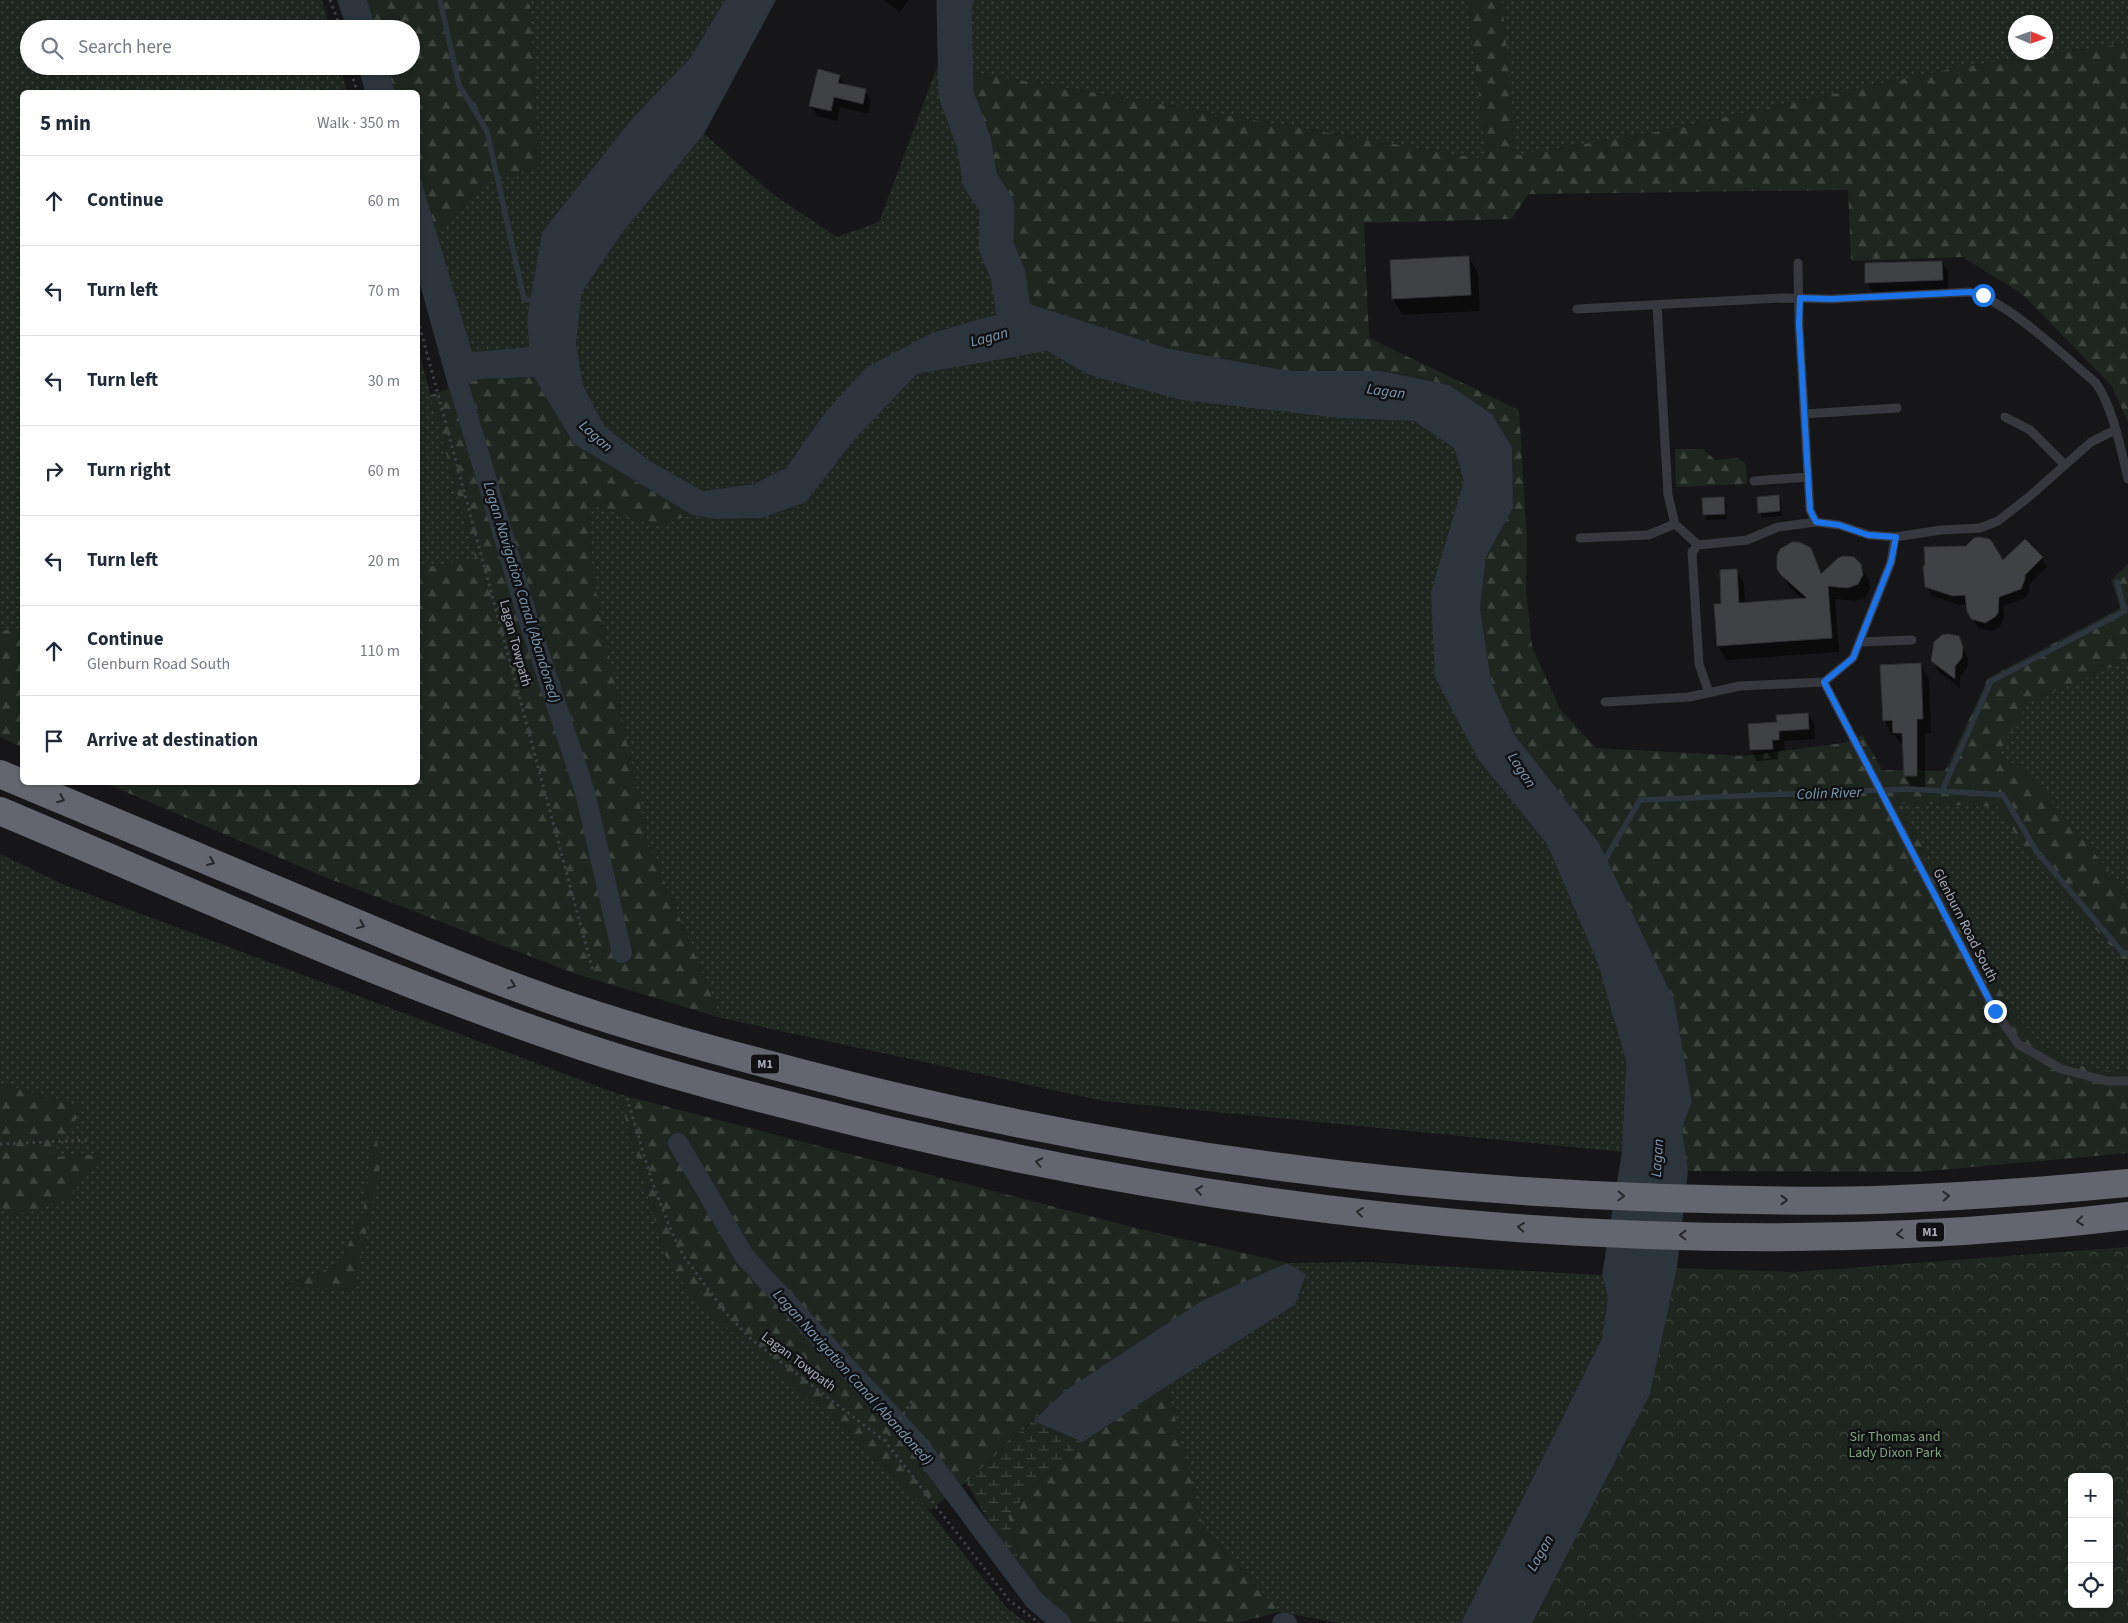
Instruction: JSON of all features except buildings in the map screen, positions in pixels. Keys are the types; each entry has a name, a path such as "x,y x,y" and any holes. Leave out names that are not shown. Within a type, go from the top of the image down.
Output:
{"highway":[{"name":"M1","path":"0,774 20,782"},
{"name":"M1","path":"26,785 310,904 532,993 641,1029 892,1096 1110,1142 1250,1164 1364,1178 1572,1195 1735,1200 1872,1200 2128,1183"},
{"name":"M1","path":"0,812 407,983 578,1045 795,1108 946,1144 1097,1174 1249,1198 1328,1208 1570,1232 1732,1236 1888,1235 2077,1222 2128,1216"}],"lane":[{"path":"1798,263 1799,324 1810,510 1816,522"},
{"path":"1577,309 1970,292 1983,295 2013,314 2096,383 2103,393 2128,479"},
{"path":"1657,305 1668,494 1675,524 1698,546"},
{"path":"1804,414 1897,408"},
{"path":"2005,417 2030,430 2065,465"},
{"path":"1709,693 1699,664 1692,552 1698,546 1747,540 1778,527 1816,522 1839,525 1868,535 1896,537 1941,530 1980,528 1998,521 2030,496 2091,442 2115,430"},
{"path":"1754,481 1808,477"},
{"path":"1580,538 1648,535 1675,524"},
{"path":"1605,702 1689,697 1740,686 1824,682 1853,658 1891,562 1896,537"},
{"path":"1859,642 1912,640"},
{"name":"Glenburn Road South","path":"1824,682 1995,1011 2018,1044 2061,1069 2107,1081 2128,1081"}],"path":[{"path":"330,0 338,20"},
{"path":"352,75 356,90"},
{"name":"Lagan Towpath","path":"420,327 593,971"},
{"name":"Lagan Towpath","path":"627,1098 652,1182 673,1235 683,1255 725,1312 750,1338 885,1441 1009,1600 1039,1623"},
{"path":"0,1144 90,1140"},
{"path":"885,1441 914,1398"}],"green space":[{"path":"0,0 322,0 328,20 20,20 20,75 342,75 346,90 20,90 20,628 0,631"},
{"path":"367,0 524,0 530,5 539,167 481,185 437,235 420,177 420,90 394,90 390,75 420,75 420,20 373,20"},
{"path":"524,0 725,0 691,57 631,120 542,232 527,319 529,347 472,352 437,235 481,185 539,167 530,5"},
{"path":"964,0 1467,0 1487,160 973,72 974,98 964,92 962,48"},
{"path":"1467,0 1502,0 1517,155 1646,134 1955,68 2010,60 2053,60 2053,54 2128,43 2128,422 2111,385 2022,294 1963,257 1851,261 1848,190 1529,194 1511,219 1364,223 1369,338 1519,410 1527,541 1526,590 1532,647 1560,709 1596,748 1743,756 1843,743 1863,735 1882,770 1945,771 1988,678 2120,608 2111,580 2128,564 2128,660 2029,702 1999,752 2036,782 2128,893 2128,966 2027,852 1998,807 1900,803 2012,1011 2042,1044 2070,1064 2111,1071 2128,1070 2128,1153 1917,1172 1688,1171 1682,1128 1692,1102 1674,1000 1599,843 1514,734 1491,681 1480,608 1486,557 1513,508 1512,447 1492,414 1449,385 1381,371 1288,371 1166,348 1030,304 974,98 973,72 1487,160"},
{"path":"1502,0 2128,0 2128,43 2053,54 2053,15 2008,15 2008,60 2010,60 1955,68 1646,134 1516,155"},
{"path":"937,67 1008,313 932,333 823,415 786,468 754,484 703,491 650,461 605,427 583,385 576,343 582,292 622,233 704,134 774,195 837,237 879,222"},
{"path":"1047,351 1089,375 1340,418 1414,421 1454,448 1464,481 1452,526 1478,759 1547,844 1598,964 1626,1061 1622,1152 1104,1101 721,1018 647,839 593,577 588,504 657,525 692,515 716,519 762,518 806,502 855,439 917,374"},
{"path":"420,356 475,559 420,569"},
{"path":"534,377 574,444 692,515 657,525 588,504 593,577 647,839 721,1018 576,974 315,873 110,785 420,785 420,569 475,558 430,395 480,379"},
{"path":"1675,449 1703,449 1715,460 1737,458 1746,464 1747,484 1676,487"},
{"path":"20,628 20,746 0,737 0,631"},
{"path":"2128,660 2128,893 2086,844 1998,752 2029,702"},
{"path":"1900,803 1998,807 2027,852 2128,966 2128,1070 2111,1071 2070,1064 2042,1044 2012,1011"},
{"path":"0,854 62,884 618,1094 665,1255 825,1413 922,1502 1007,1608 1027,1623 0,1623 0,1205 13,1216 102,1154 49,1157 84,1108 0,1083","holes":["374,1128 354,1289 284,1286 339,1264 363,1213"]},
{"path":"0,1083 84,1108 50,1157 103,1154 68,1199 12,1216 0,1205"},
{"path":"618,1094 1140,1229 1287,1263 1203,1300 1066,1390 966,1482 930,1510 825,1413 692,1297 665,1255"},
{"path":"374,1126 381,1162 354,1289 283,1287 339,1264 363,1213"},
{"name":"Sir Thomas and Lady Dixon Park","path":"2128,1247 2128,1623 1532,1623 1650,1394 1677,1268 1796,1272"},
{"path":"1364,1262 1602,1275 1608,1297 1602,1338 1461,1623 1339,1623 1280,1612 1203,1528 1167,1386 1295,1305 1306,1274 1287,1263"},
{"path":"1167,1386 1203,1528 1280,1612 1236,1623 1071,1623 1057,1614 1025,1585 1008,1516 1031,1488 1083,1442"},
{"path":"1033,1421 1083,1442 1031,1488 1008,1516 1025,1585 966,1482"}],"water":[{"path":"337,0 367,0 373,20 344,20"},
{"name":"Lagan","path":"725,0 776,0 704,134 622,233 582,292 576,343 583,385 605,427 650,461 703,491 754,484 786,468 823,415 867,367 932,333 1008,313 1030,304 1166,348 1288,371 1381,371 1449,385 1492,414 1512,447 1513,508 1486,557 1480,608 1491,681 1514,734 1599,843 1674,1000 1692,1102 1682,1128 1688,1171 1677,1268 1650,1394 1532,1623 1461,1623 1602,1338 1608,1297 1602,1275 1622,1152 1626,1061 1598,964 1547,844 1478,759 1435,677 1431,592 1464,481 1454,448 1414,421 1340,418 1182,400 1089,375 1047,351 917,374 855,439 806,502 762,518 716,519 692,515 574,444 534,377 480,379 449,389 420,284 420,177 472,352 529,347 527,319 542,232 631,120 691,57"},
{"path":"361,75 390,75 394,90 364,90"},
{"path":"1287,1263 1306,1274 1295,1305 1083,1442 1033,1421 1066,1390 1203,1300"}],"waterway":[{"path":"440,0 459,85 487,131 524,299 537,302"},
{"path":"956,0 954,4 956,94 974,143 980,180 997,206 996,246 1008,275 1016,329"},
{"name":"Lagan Navigation Canal (Abandoned)","path":"451,359 528,619 585,792 622,953"},
{"path":"1942,791 1991,681 2125,611 2117,582"},
{"name":"Colin River","path":"1603,863 1640,800 1910,789 2003,795 2037,852 2123,953 2128,953"},
{"name":"Lagan Navigation Canal (Abandoned)","path":"678,1143 745,1257 916,1442 1034,1600 1061,1623"},
{"name":"Lagan Navigation Canal (Abandoned)","path":"1282,1623 1287,1623"}],"route":[{"path":"1983,295 1970,292 1831,299 1800,298 1799,324 1810,510 1816,522 1839,525 1868,535 1896,537 1891,562 1853,658 1824,682 1995,1011"}]}
